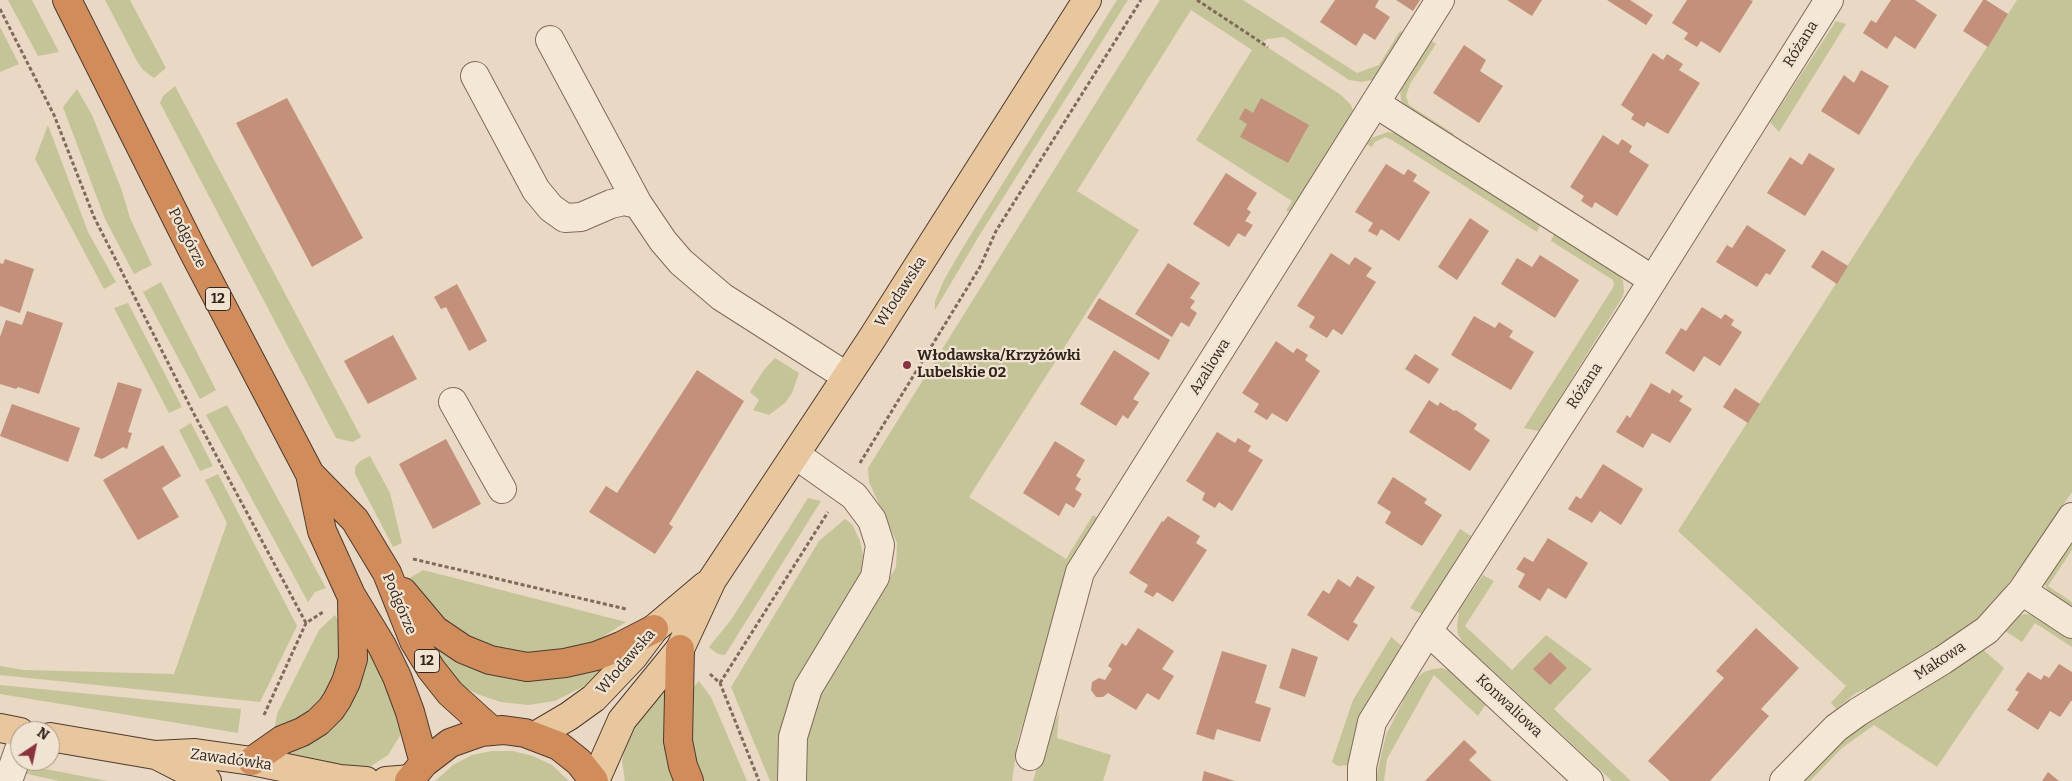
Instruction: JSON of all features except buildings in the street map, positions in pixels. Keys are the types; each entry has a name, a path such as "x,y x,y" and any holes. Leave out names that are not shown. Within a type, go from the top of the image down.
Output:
{"highway":[{"name":"Podgórze","path":"67,0 188,241 310,474 322,531 351,595 382,646 397,677 410,712 407,776"},
{"name":"Podgórze","path":"310,474 354,520 387,574 414,641 431,669 450,693 492,731"},
{"path":"387,574 435,630 477,656 502,663 527,667 566,663 596,656 654,629"},
{"path":"252,761 282,740 302,732 318,722 337,700 346,682 353,659 351,595"},
{"path":"680,649 678,741 683,766 689,781"},
{"name":"12","path":"407,776 450,743 471,735 492,731 514,731 535,736 559,746 579,762 595,781"}],"main road":[{"name":"Włodawska","path":"595,781 622,720 680,649 712,580 796,455 1087,0"},
{"name":"Włodawska","path":"535,736 569,716 594,698 633,657 654,629 712,580"},
{"name":"Zawadówka","path":"60,739 155,755 195,753 252,761 340,779 366,781"},
{"name":"Zawadówka","path":"155,755 207,781"}],"street":[{"name":"Azaliowa","path":"1030,756 1080,572 1440,0"},
{"name":"Różana","path":"1362,781 1362,767 1372,722 1829,0"},
{"path":"550,40 638,204 663,241 698,278 722,297 846,376"},
{"path":"475,76 536,190 551,208 565,218 581,217 611,204 624,201 638,204"},
{"path":"1375,102 1653,280"},
{"path":"453,402 502,489"},
{"path":"792,781 793,737 808,688 875,577 880,546 872,520 854,496 796,455"},
{"name":"Makowa","path":"1784,781 1836,728 1858,712 1974,639 1996,621 2022,591 2072,517"},
{"path":"2022,591 2072,624"},
{"name":"Konwaliowa","path":"1428,631 1589,781"}],"path":[{"path":"980,267 996,231 1141,0"},
{"path":"1197,0 1268,47"},
{"path":"0,10 54,115 94,217 194,414 306,623"}],"green space":[{"path":"8,0 32,0 59,52 38,56"},
{"path":"105,0 130,0 166,68 154,78 143,70 137,61"},
{"path":"1117,0 1128,0 979,236 935,310 935,301 945,278"},
{"path":"1160,0 1243,0 1357,73 1379,65 1400,31 1409,35 1377,79 1361,82 1349,80 1284,37 1267,39 1261,43 1341,95 1351,105 1353,111 1351,118 1293,212 1286,211 1292,201 1196,140 1252,50 1191,10 1077,191 1139,230 969,497 1066,559 1093,515 1099,519 1071,572 1018,739 1012,781 799,781 805,724 896,567 897,543 869,482 868,468"},
{"path":"2017,0 2072,0 2072,492 2027,559 1979,621 1950,644 1869,691 1865,689 1856,693 1836,709 1831,703 1846,686 1678,531"},
{"path":"1836,21 1846,24 1779,132 1770,122"},
{"path":"0,27 19,64 0,72"},
{"path":"1429,39 1436,44 1410,84 1406,96 1409,105 1454,134 1451,139 1404,107 1401,100 1400,89"},
{"path":"175,86 361,437 353,442 336,438 160,103 163,96"},
{"path":"77,89 92,115 122,191 130,218 152,265 134,274 105,219 63,107"},
{"path":"48,125 88,232 116,282 104,289 35,159"},
{"path":"1388,132 1398,134 1541,223 1537,232 1392,140 1385,137 1375,142 1372,147 1366,144 1371,138"},
{"path":"1555,231 1617,272 1623,281 1624,292 1539,431 1524,428 1614,286 1613,280 1551,241"},
{"path":"161,282 216,390 200,399 143,292"},
{"path":"128,303 182,407 169,413 114,308"},
{"path":"775,358 799,373 792,393 785,403 769,415 753,410 759,400 750,392 763,371"},
{"path":"227,405 326,588 315,592 308,602 206,415"},
{"path":"191,423 213,466 200,471 179,430"},
{"path":"370,456 390,493 402,543 393,547 355,474 355,467 360,461"},
{"path":"218,474 297,626 260,702 0,675 0,666 24,670 174,674 227,523 205,480"},
{"path":"808,498 821,501 725,655 718,654 709,647 731,620"},
{"path":"845,519 852,524 860,541 864,560 862,576 839,612 787,707 779,750 778,781 770,781 731,687 819,541"},
{"path":"2072,527 2072,550 2048,586 2072,602 2072,611 2050,595 2042,579"},
{"path":"1460,529 1471,536 1422,614 1410,608"},
{"path":"423,570 626,622 596,641 569,651 537,655 508,652 480,643 455,630 437,613 421,597 410,578"},
{"path":"1483,575 1494,581 1465,626 1512,670 1546,635 1592,669 1554,709 1631,781 1612,781 1463,643 1458,634 1457,626 1459,610"},
{"path":"2025,614 2034,615 2072,635 2072,647 2035,623 2022,642 2002,629 2014,617"},
{"path":"335,615 341,625 342,660 323,699 307,714 274,732 277,714 319,630"},
{"path":"424,635 451,654 617,655 596,680 555,701 528,705 501,702 477,694 464,687 434,653"},
{"path":"1391,637 1402,646 1359,721 1348,765 1338,766 1332,762 1353,700"},
{"path":"368,641 400,716 400,736 388,755 368,768 357,771 281,754 335,724 351,704 365,670"},
{"path":"1980,647 2004,668 1937,767 1874,725 1842,748 1810,781 1798,781 1835,743"},
{"path":"1442,668 1450,671 1486,704 1478,716 1434,675 1387,759 1384,781 1375,781 1386,735 1405,697 1417,678 1424,672"},
{"path":"671,673 675,781 625,781 622,761 632,728"},
{"path":"699,681 711,697 747,781 702,781 697,770 690,739 690,711 694,686"},
{"path":"0,685 241,709 238,733 0,694"},
{"path":"1059,712 1057,738 1111,755 1103,781 1033,781 1039,760"},
{"path":"492,751 513,751 533,756 552,765 569,781 435,781 453,765 472,755"},
{"path":"27,771 56,771 108,781 59,781 23,773"}],"place":[{"name":"Włodawska/Krzyżówki Lubelskie 02","path":"907,365"}]}
